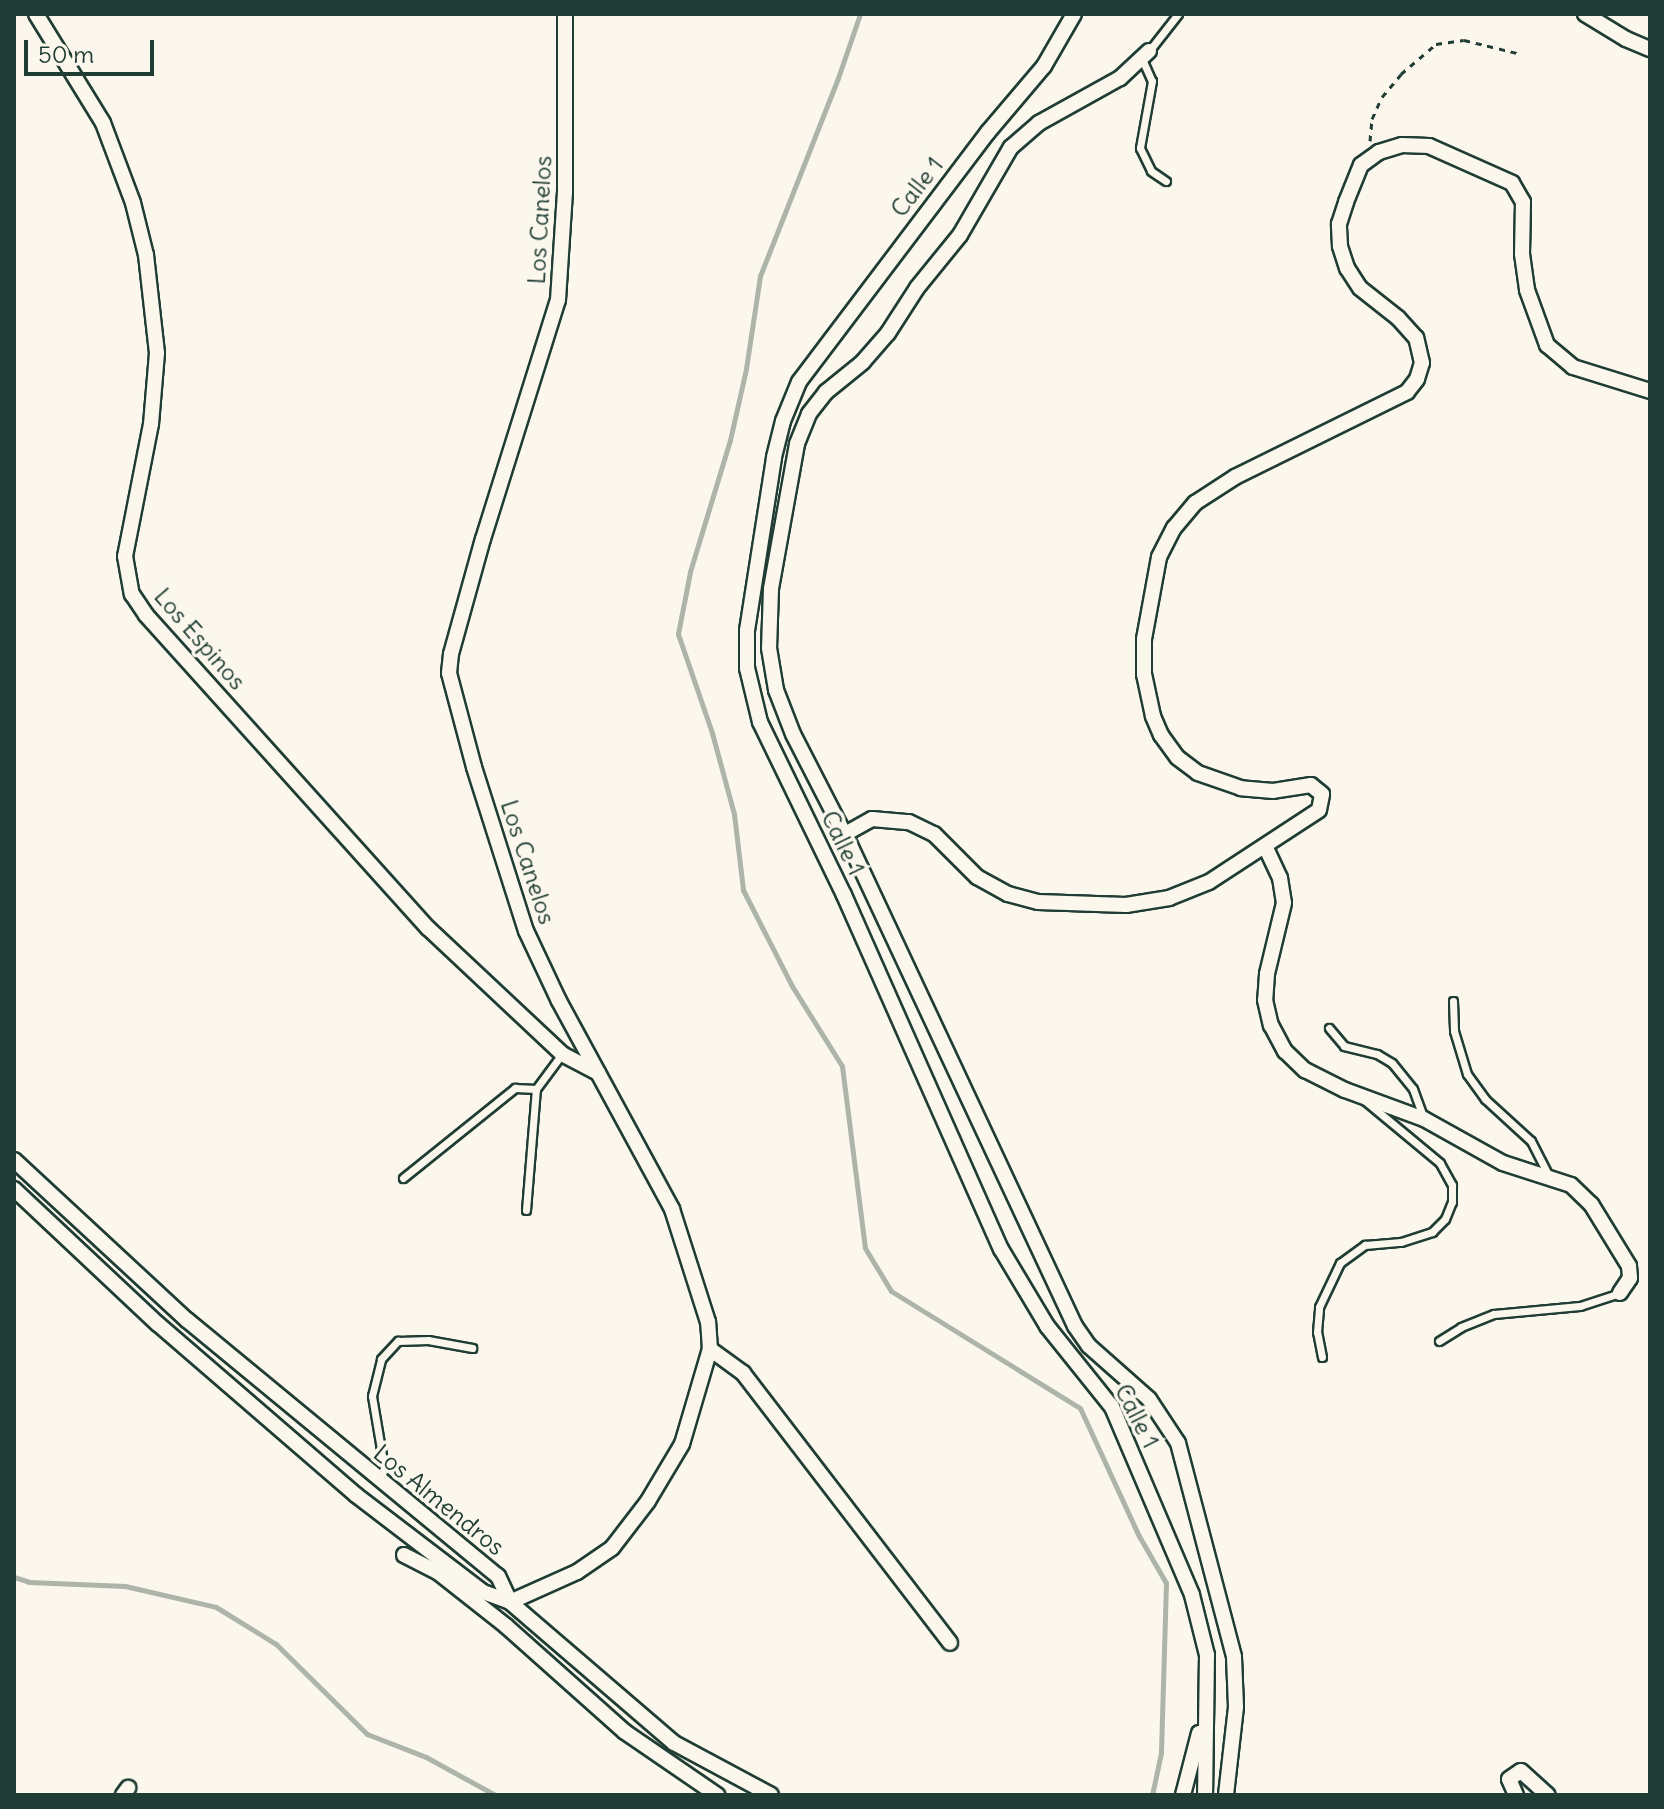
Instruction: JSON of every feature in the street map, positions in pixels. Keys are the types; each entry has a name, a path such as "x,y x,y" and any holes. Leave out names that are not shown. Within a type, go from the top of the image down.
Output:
{"street":[{"name":"Los Espinos","path":"36,14 103,123 133,203 146,255 157,353 151,424 125,556 132,594 146,615 428,928 562,1054 599,1073"},
{"name":"Calle 1","path":"1074,14 1056,49 988,132 799,382 783,421 774,458 747,630 747,668 763,730 844,895 872,966 1014,1277 1047,1326 1099,1387 1123,1429 1199,1615 1207,1665 1205,1795"},
{"path":"1585,14 1626,39 1650,49"},
{"name":"Los Canelos","path":"510,1602 577,1572 612,1548 648,1501 682,1444 710,1349 705,1308 672,1209 526,931 474,767 449,673 451,654 483,539 558,300 565,192 569,18"},
{"path":"1145,55 1104,89 1039,123 1011,147 960,235 917,288 888,333 863,362 817,402 802,429 771,589 769,648 784,712 845,834 1075,1326 1089,1346 1149,1399 1178,1443 1234,1657 1236,1707 1226,1795"},
{"path":"845,834 872,819 909,822 946,843 964,865 992,887 1025,899 1051,903 1126,905 1169,898 1209,882 1266,848 1319,810 1322,794 1307,784 1273,791 1225,784 1198,773 1177,757 1161,735 1148,695 1143,653 1149,599 1165,542 1195,503 1235,477 1407,392 1417,379 1422,354 1416,338 1398,318 1360,288 1347,268 1340,246 1342,213 1361,165 1372,156 1402,145 1429,146 1512,183 1523,202 1522,254 1527,290 1547,345 1573,367 1650,391"},
{"path":"1266,848 1280,878 1284,903 1265,987 1271,1025 1285,1051 1305,1070 1361,1096 1424,1119 1503,1163 1548,1175 1571,1185 1599,1215 1629,1266 1630,1278 1620,1293"},
{"name":"Los Almendros","path":"14,1160 187,1320 498,1576 510,1602"},
{"name":"Los Almendros","path":"14,1189 158,1324 356,1495 483,1592 510,1602"},
{"path":"710,1349 743,1373 950,1643"},
{"path":"269,1420 281,1399"},
{"path":"404,1555 439,1573 506,1626 625,1732 717,1795"},
{"path":"510,1602 674,1743 767,1793 785,1795"},
{"name":"Calle 1","path":"1183,1795 1204,1714"},
{"path":"1516,1795 1509,1779 1521,1771 1548,1795"}],"lane":[{"path":"1166,181 1146,164 1140,148 1152,81 1145,55 1178,14"},
{"path":"1453,1001 1454,1031 1467,1074 1485,1099 1531,1141 1548,1175"},
{"path":"1329,1028 1344,1046 1377,1054 1392,1063 1413,1089 1424,1119"},
{"path":"526,1210 536,1089 562,1054"},
{"path":"403,1178 515,1088 536,1089"},
{"path":"1322,1357 1317,1332 1319,1307 1328,1281 1340,1263 1365,1245 1401,1242 1432,1232 1445,1219 1452,1202 1452,1185 1440,1163 1361,1096"},
{"path":"1439,1341 1461,1327 1494,1314 1580,1306 1620,1293"},
{"path":"380,1481 384,1467 372,1396 381,1359 398,1341 428,1340 472,1348"}],"path":[{"path":"1372,156 1370,130 1382,97 1429,48 1445,41 1464,40 1517,53"}],"waterway":[{"path":"860,14 760,276 746,369 730,440 690,572 678,634 712,733 734,814 743,890 792,986 842,1066 865,1248 891,1291 1080,1408 1139,1536 1166,1583 1161,1753 1152,1795"},
{"path":"14,1577 29,1582 125,1586 216,1607 276,1644 367,1734 426,1757 495,1795"}]}
